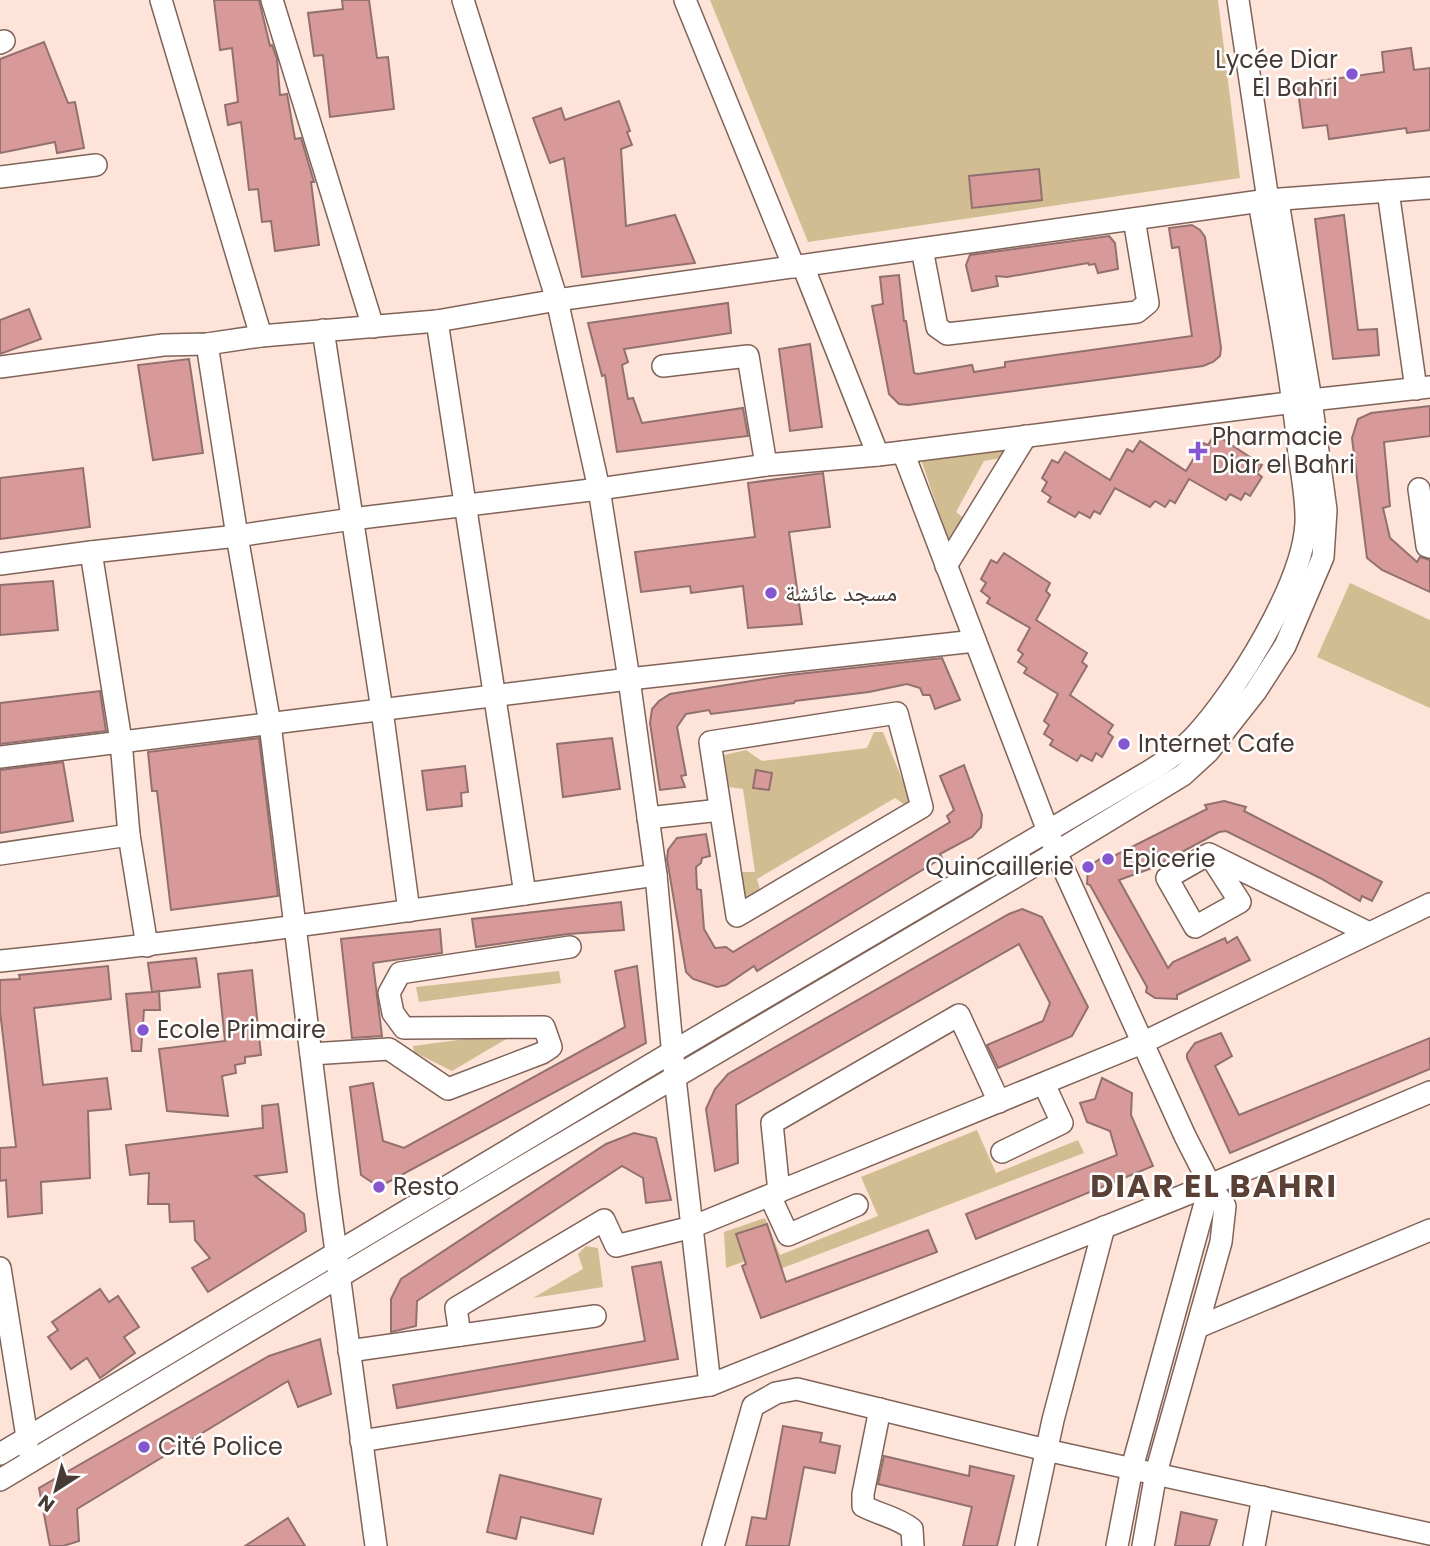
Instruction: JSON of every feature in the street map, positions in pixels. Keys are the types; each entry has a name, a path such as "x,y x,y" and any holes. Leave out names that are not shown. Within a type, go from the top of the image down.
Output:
{"street":[{"path":"161,0 261,336"},
{"path":"272,0 373,327"},
{"path":"463,0 557,300 599,489 656,875 674,1078 710,1385"},
{"path":"685,0 878,455"},
{"path":"0,1454 672,1052 1171,758 1194,737 1217,709 1255,653 1288,588 1303,547 1306,521 1302,401 1279,208 1268,200 1238,0"},
{"path":"0,177 96,165"},
{"path":"0,367 163,345 207,344 261,336 438,321 557,300 1268,200 1430,188"},
{"path":"0,564 599,489 766,464 878,455 1423,388 1388,191"},
{"path":"922,249 937,327 947,334 1137,312 1148,303 1134,219"},
{"path":"438,321 525,894"},
{"path":"323,330 382,710 409,911"},
{"path":"207,344 270,724 376,1546"},
{"path":"663,366 748,356 766,464"},
{"path":"0,1480 1183,775 1208,752 1233,722 1285,646 1323,557 1326,510 1302,401"},
{"path":"946,566 1026,436"},
{"path":"903,452 1056,852 1185,1136 1210,1185 1225,1206 1221,1242 1156,1473 1143,1546"},
{"path":"1419,489 1427,546 1430,547"},
{"path":"91,552 121,741 129,835 146,946"},
{"path":"0,757 629,679 975,641"},
{"path":"897,713 922,807 737,916 720,810 710,742 897,713"},
{"path":"648,818 720,810"},
{"path":"0,855 129,835"},
{"path":"1209,854 1369,933"},
{"path":"0,961 295,927 656,875"},
{"path":"460,1335 456,1308 604,1220 616,1247 692,1227 1142,1043 1430,904"},
{"path":"404,1028 393,1013 389,993 400,973 570,947"},
{"path":"857,1205 788,1235 774,1194 772,1123 959,1015 999,1102"},
{"path":"311,1054 389,1049 448,1089 542,1053 551,1047 544,1027 404,1028"},
{"path":"389,1049 404,1028"},
{"path":"1002,1152 1062,1124 1044,1084"},
{"path":"361,1441 710,1385 1210,1185 1430,1092"},
{"path":"1117,1546 1132,1468 1210,1185"},
{"path":"1026,1546 1046,1450 1104,1227"},
{"path":"1198,1327 1430,1230"},
{"path":"0,1268 6,1339 27,1437 26,1464"},
{"path":"349,1351 595,1316"},
{"path":"713,1546 753,1406 776,1393 797,1389 1046,1450 1430,1534"},
{"path":"880,1409 863,1506 901,1520 912,1529 913,1546"},
{"path":"1254,1546 1263,1497"}],"shaded area":[{"path":"710,0 1218,0 1240,178 808,242"},
{"path":"1007,443 1006,457 984,461 956,512 966,520 954,540 947,537 921,459"},
{"path":"1350,583 1430,620 1430,708 1317,657"},
{"path":"874,732 883,732 912,804 908,807 895,798 757,879 761,893 746,901 739,872 755,872 743,789 729,787 724,755 746,750 762,761 867,748"},
{"path":"559,971 561,983 419,1002 416,987"},
{"path":"518,1032 452,1071 414,1052 413,1046"},
{"path":"977,1130 996,1173 1078,1140 1084,1153 780,1269 771,1252 726,1268 724,1232 765,1218 780,1255 878,1216 861,1177"},
{"path":"586,1246 598,1248 603,1287 533,1298 583,1269 578,1254"}],"building":[{"path":"214,0 259,0 270,46 272,45 277,59 280,95 287,94 295,139 301,138 314,182 311,182 319,245 275,251 271,221 262,222 258,189 249,190 241,122 228,125 225,105 238,102 232,48 220,50"},
{"path":"342,0 369,0 377,58 388,57 394,109 330,117 323,55 314,56 308,13 343,9"},
{"path":"44,42 68,103 75,102 84,148 57,153 55,142 0,153 0,59"},
{"path":"1411,48 1414,70 1430,68 1430,130 1407,133 1406,128 1329,139 1327,125 1303,128 1297,84 1384,72 1382,52"},
{"path":"619,101 632,145 621,149 626,226 675,215 695,263 582,277 564,158 550,163 533,118 561,108 565,120"},
{"path":"1039,169 1042,200 972,208 969,176"},
{"path":"1344,215 1358,330 1377,329 1379,355 1333,359 1315,219"},
{"path":"1192,225 1205,237 1221,348 1220,356 1213,362 1203,366 908,405 899,404 889,394 872,306 883,304 880,277 899,275 904,321 914,373 918,374 972,365 974,372 1005,367 1005,362 1192,336 1179,247 1172,248 1169,228"},
{"path":"1109,236 1115,243 1118,269 1098,273 1095,264 1088,263 1007,277 996,276 998,286 972,291 966,265 970,255"},
{"path":"728,303 731,333 624,349 628,362 622,365 628,399 633,398 642,423 743,408 748,436 617,452 605,375 602,376 588,323"},
{"path":"29,309 41,339 0,354 0,320"},
{"path":"810,344 822,427 790,431 779,349"},
{"path":"189,359 203,453 153,460 138,365"},
{"path":"1430,406 1430,436 1384,442 1390,506 1383,508 1390,538 1417,562 1420,557 1430,560 1430,592 1382,570 1367,558 1352,438 1358,419 1371,413"},
{"path":"1215,434 1262,465 1257,473 1262,477 1250,496 1245,493 1241,500 1230,494 1226,500 1189,479 1175,503 1170,500 1165,507 1155,501 1150,507 1115,488 1100,514 1094,511 1090,518 1079,512 1075,517 1048,502 1051,497 1042,491 1047,482 1042,478 1052,460 1058,463 1065,452 1110,480 1127,449 1133,452 1140,441 1186,471 1203,443 1208,445"},
{"path":"83,468 90,527 0,539 0,478"},
{"path":"823,473 830,527 789,532 802,624 748,628 743,586 691,593 690,586 641,592 635,552 755,537 748,483"},
{"path":"1004,553 1050,583 1046,591 1050,595 1036,620 1087,653 1082,662 1087,666 1070,695 1113,725 1108,733 1113,737 1102,757 1096,753 1092,761 1081,755 1077,761 1050,745 1053,740 1044,734 1049,725 1044,721 1058,694 1024,673 1027,668 1018,662 1023,654 1018,650 1030,628 987,603 990,598 981,591 986,583 981,579 991,560 997,563"},
{"path":"53,581 58,630 0,635 0,585"},
{"path":"942,658 960,700 935,709 930,695 923,695 920,688 907,684 794,703 711,714 709,710 686,714 677,727 686,775 681,776 685,787 660,790 650,723 652,709 670,694 789,675"},
{"path":"100,691 106,731 0,744 0,703"},
{"path":"259,738 278,896 171,910 157,791 152,791 148,752"},
{"path":"612,738 620,789 563,797 557,744"},
{"path":"63,762 73,821 0,833 0,770"},
{"path":"964,765 982,815 981,827 972,837 940,854 942,858 757,971 754,966 726,985 717,987 693,979 686,972 667,859 668,850 677,838 706,834 710,856 702,858 696,867 704,929 715,948 726,947 733,952 950,822 947,816 954,810 940,776"},
{"path":"465,766 468,792 461,793 462,806 427,810 422,771"},
{"path":"756,770 772,773 769,790 753,788"},
{"path":"1224,801 1246,807 1244,811 1382,882 1372,901 1362,896 1360,901 1226,831 1219,832 1152,868 1119,880 1168,968 1173,962 1225,938 1227,943 1237,937 1250,960 1177,995 1177,999 1155,998 1146,992 1147,987 1087,884 1088,867 1106,855 1108,859 1207,809 1205,805"},
{"path":"621,902 624,930 568,934 476,947 472,919"},
{"path":"1022,909 1042,917 1088,1007 1072,1036 998,1068 987,1045 1043,1021 1050,1003 1019,944 736,1105 738,1163 715,1171 706,1109 715,1089 728,1074"},
{"path":"440,929 442,953 373,963 382,1036 352,1038 341,939"},
{"path":"196,958 200,987 159,991 160,1010 144,1010 141,1051 132,1051 126,994 152,992 148,963"},
{"path":"108,966 111,999 34,1008 43,1085 107,1078 111,1109 88,1111 90,1178 41,1182 42,1213 8,1217 6,1180 0,1181 0,1148 16,1147 0,1011 0,980 20,979 19,975"},
{"path":"637,966 646,1043 379,1187 361,1175 350,1087 373,1083 383,1141 404,1148 625,1027 615,971"},
{"path":"252,970 261,1055 245,1057 245,1063 235,1065 236,1073 222,1076 228,1116 167,1111 159,1049 225,1041 218,974"},
{"path":"1221,1033 1232,1056 1215,1066 1239,1115 1430,1038 1430,1069 1230,1153 1187,1058 1195,1043"},
{"path":"1102,1078 1132,1093 1131,1115 1153,1166 976,1239 966,1214 1117,1155 1110,1131 1087,1122 1080,1103 1095,1099"},
{"path":"278,1104 287,1172 255,1176 304,1214 306,1231 208,1292 192,1268 210,1258 195,1240 194,1221 170,1222 169,1204 148,1204 149,1173 130,1175 126,1145 263,1128 262,1106"},
{"path":"634,1133 656,1138 671,1200 646,1203 643,1178 622,1166 417,1301 416,1326 391,1332 391,1299 401,1279 606,1144"},
{"path":"767,1224 786,1282 928,1230 937,1252 761,1318 742,1266 746,1264 736,1234"},
{"path":"661,1262 678,1359 397,1408 393,1385 645,1341 632,1267"},
{"path":"100,1289 109,1302 118,1296 139,1327 124,1337 135,1353 100,1378 87,1358 71,1369 48,1337 58,1330 52,1322"},
{"name":"Cité Police","path":"320,1339 331,1394 298,1407 288,1381 77,1509 79,1541 63,1546 50,1546 39,1488 269,1356"},
{"path":"783,1426 822,1433 820,1442 840,1446 835,1473 804,1467 789,1546 746,1546 752,1517 766,1519"},
{"path":"884,1456 969,1476 970,1466 1014,1476 997,1546 963,1546 972,1507 878,1484"},
{"path":"500,1475 601,1499 593,1534 521,1517 516,1539 487,1532"},
{"path":"1181,1512 1217,1520 1209,1546 1175,1546"},
{"path":"288,1518 305,1546 245,1546"}],"place":[{"name":"Lycée Diar El Bahri","path":"1352,74"},
{"name":"Pharmacie Diar el Bahri","path":"1198,451"},
{"name":"مسجد عائشة","path":"771,593"},
{"name":"Internet Cafe","path":"1124,744"},
{"name":"Epicerie","path":"1108,859"},
{"name":"Quincaillerie","path":"1088,867"},
{"name":"Ecole Primaire","path":"143,1030"},
{"name":"Resto","path":"379,1187"},
{"name":"Cité Police","path":"144,1447"}],"district":[{"name":"DIAR EL BAHRI","path":"1214,1186"}]}
